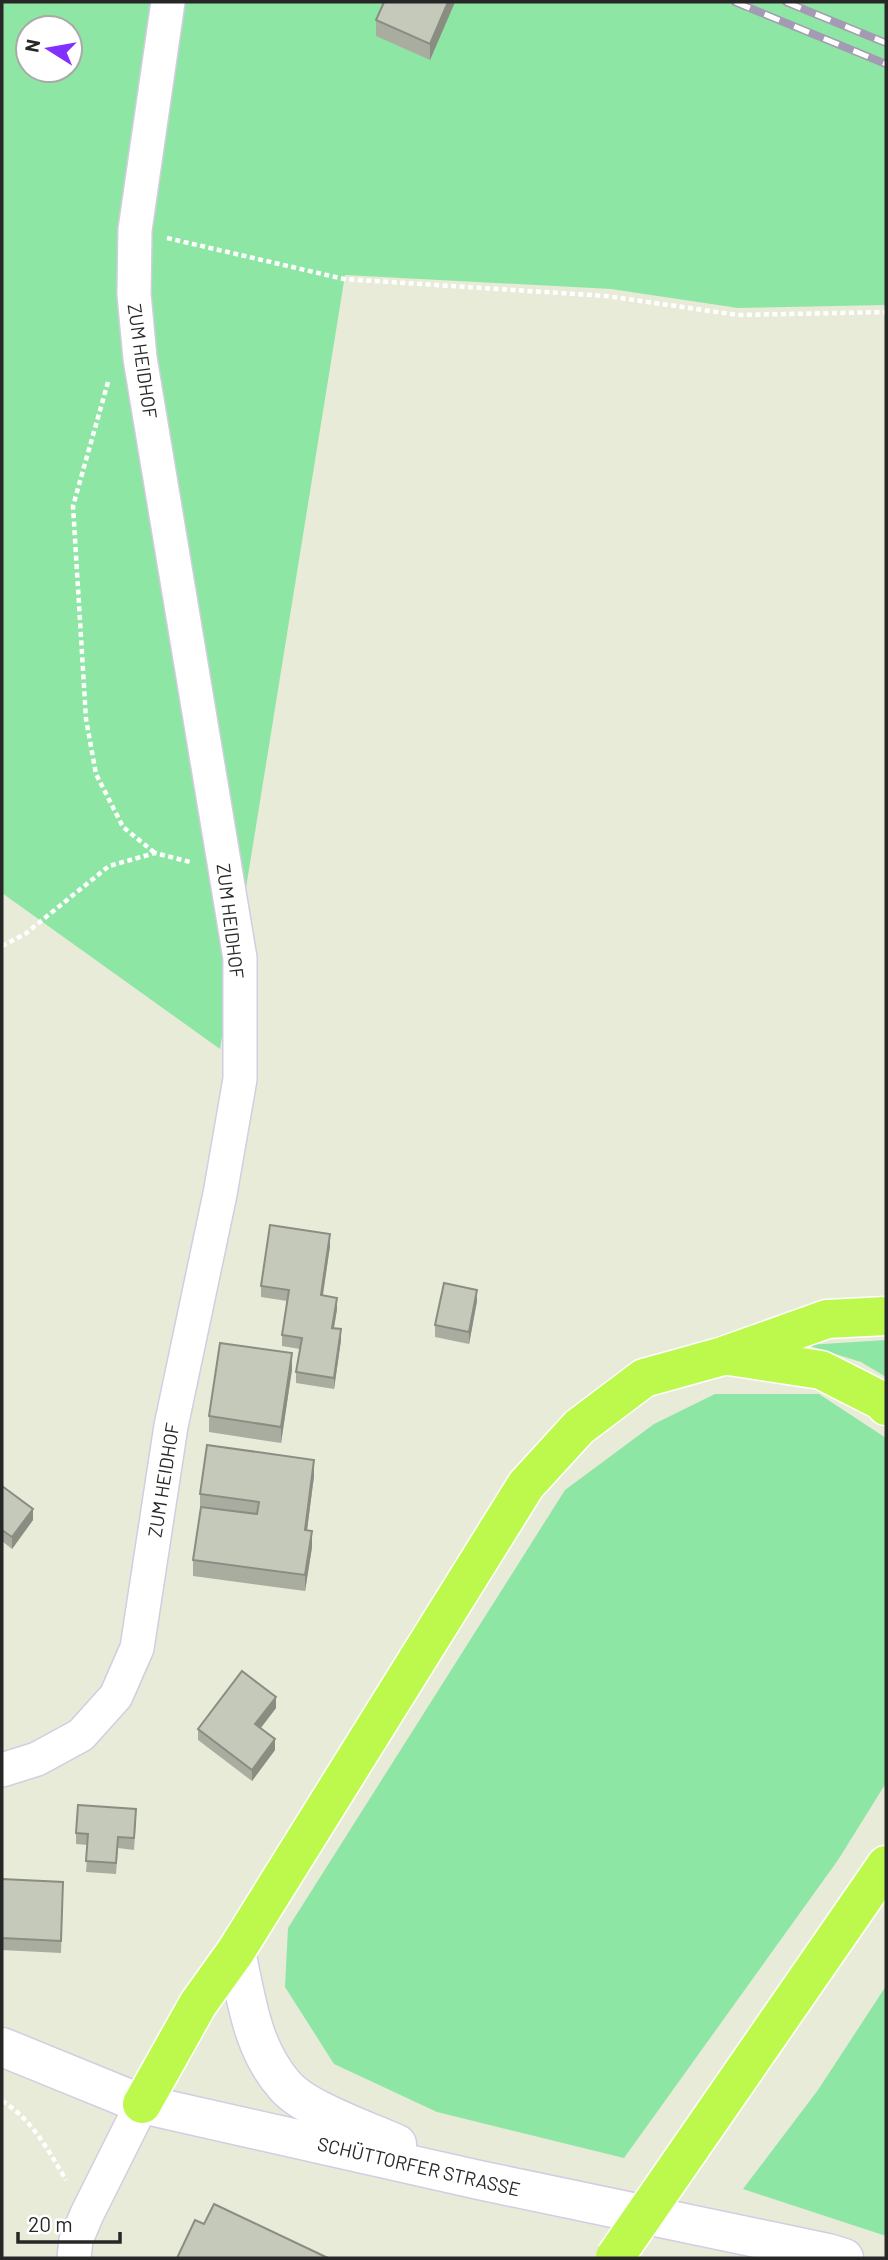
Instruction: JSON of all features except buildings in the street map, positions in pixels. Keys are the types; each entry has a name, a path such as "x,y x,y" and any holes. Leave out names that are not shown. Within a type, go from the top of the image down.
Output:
{"main road":[{"path":"142,2104 198,2004 236,1951 526,1485 579,1427 644,1378 723,1356 827,1319 886,1316"},
{"path":"723,1356 821,1370 882,1401 886,1406"},
{"path":"833,1942 886,1839"},
{"path":"615,2258 886,1865"},
{"path":"833,1942 886,1883"},
{"path":"236,1951 250,2019 264,2055 287,2088 320,2110 480,2180"},
{"name":"SCHÜTTORFER STRASSE","path":"2,2048 142,2104 845,2258"}],"street":[{"name":"ZUM HEIDHOF","path":"2,1770 37,1759 81,1735 116,1696 137,1648 172,1426 220,1194 240,1079 240,958 140,358 134,294 135,230 168,2"},
{"path":"74,2258 76,2240 87,2214 142,2104"}],"path":[{"path":"135,230 344,279 606,296 738,315 886,312"},
{"path":"111,374 72,506 86,719 96,774 123,827 155,853 225,870"},
{"path":"2,946 25,934 109,866 155,853"},
{"path":"2,2101 18,2111 42,2140 87,2214"}],"green space":[{"path":"2,2 886,2 886,305 738,308 611,289 345,275 220,1049 2,893"},
{"path":"886,1340 886,1377 861,1362 807,1345"},
{"path":"715,1394 819,1394 886,1438 886,1783 838,1860 624,2158 437,2112 334,2064 285,1987 288,1928 565,1490 654,1424"},
{"path":"886,1986 886,2236 743,2189 818,2090"}],"railway":[{"path":"735,2 886,64"},
{"path":"786,2 886,43"}]}
